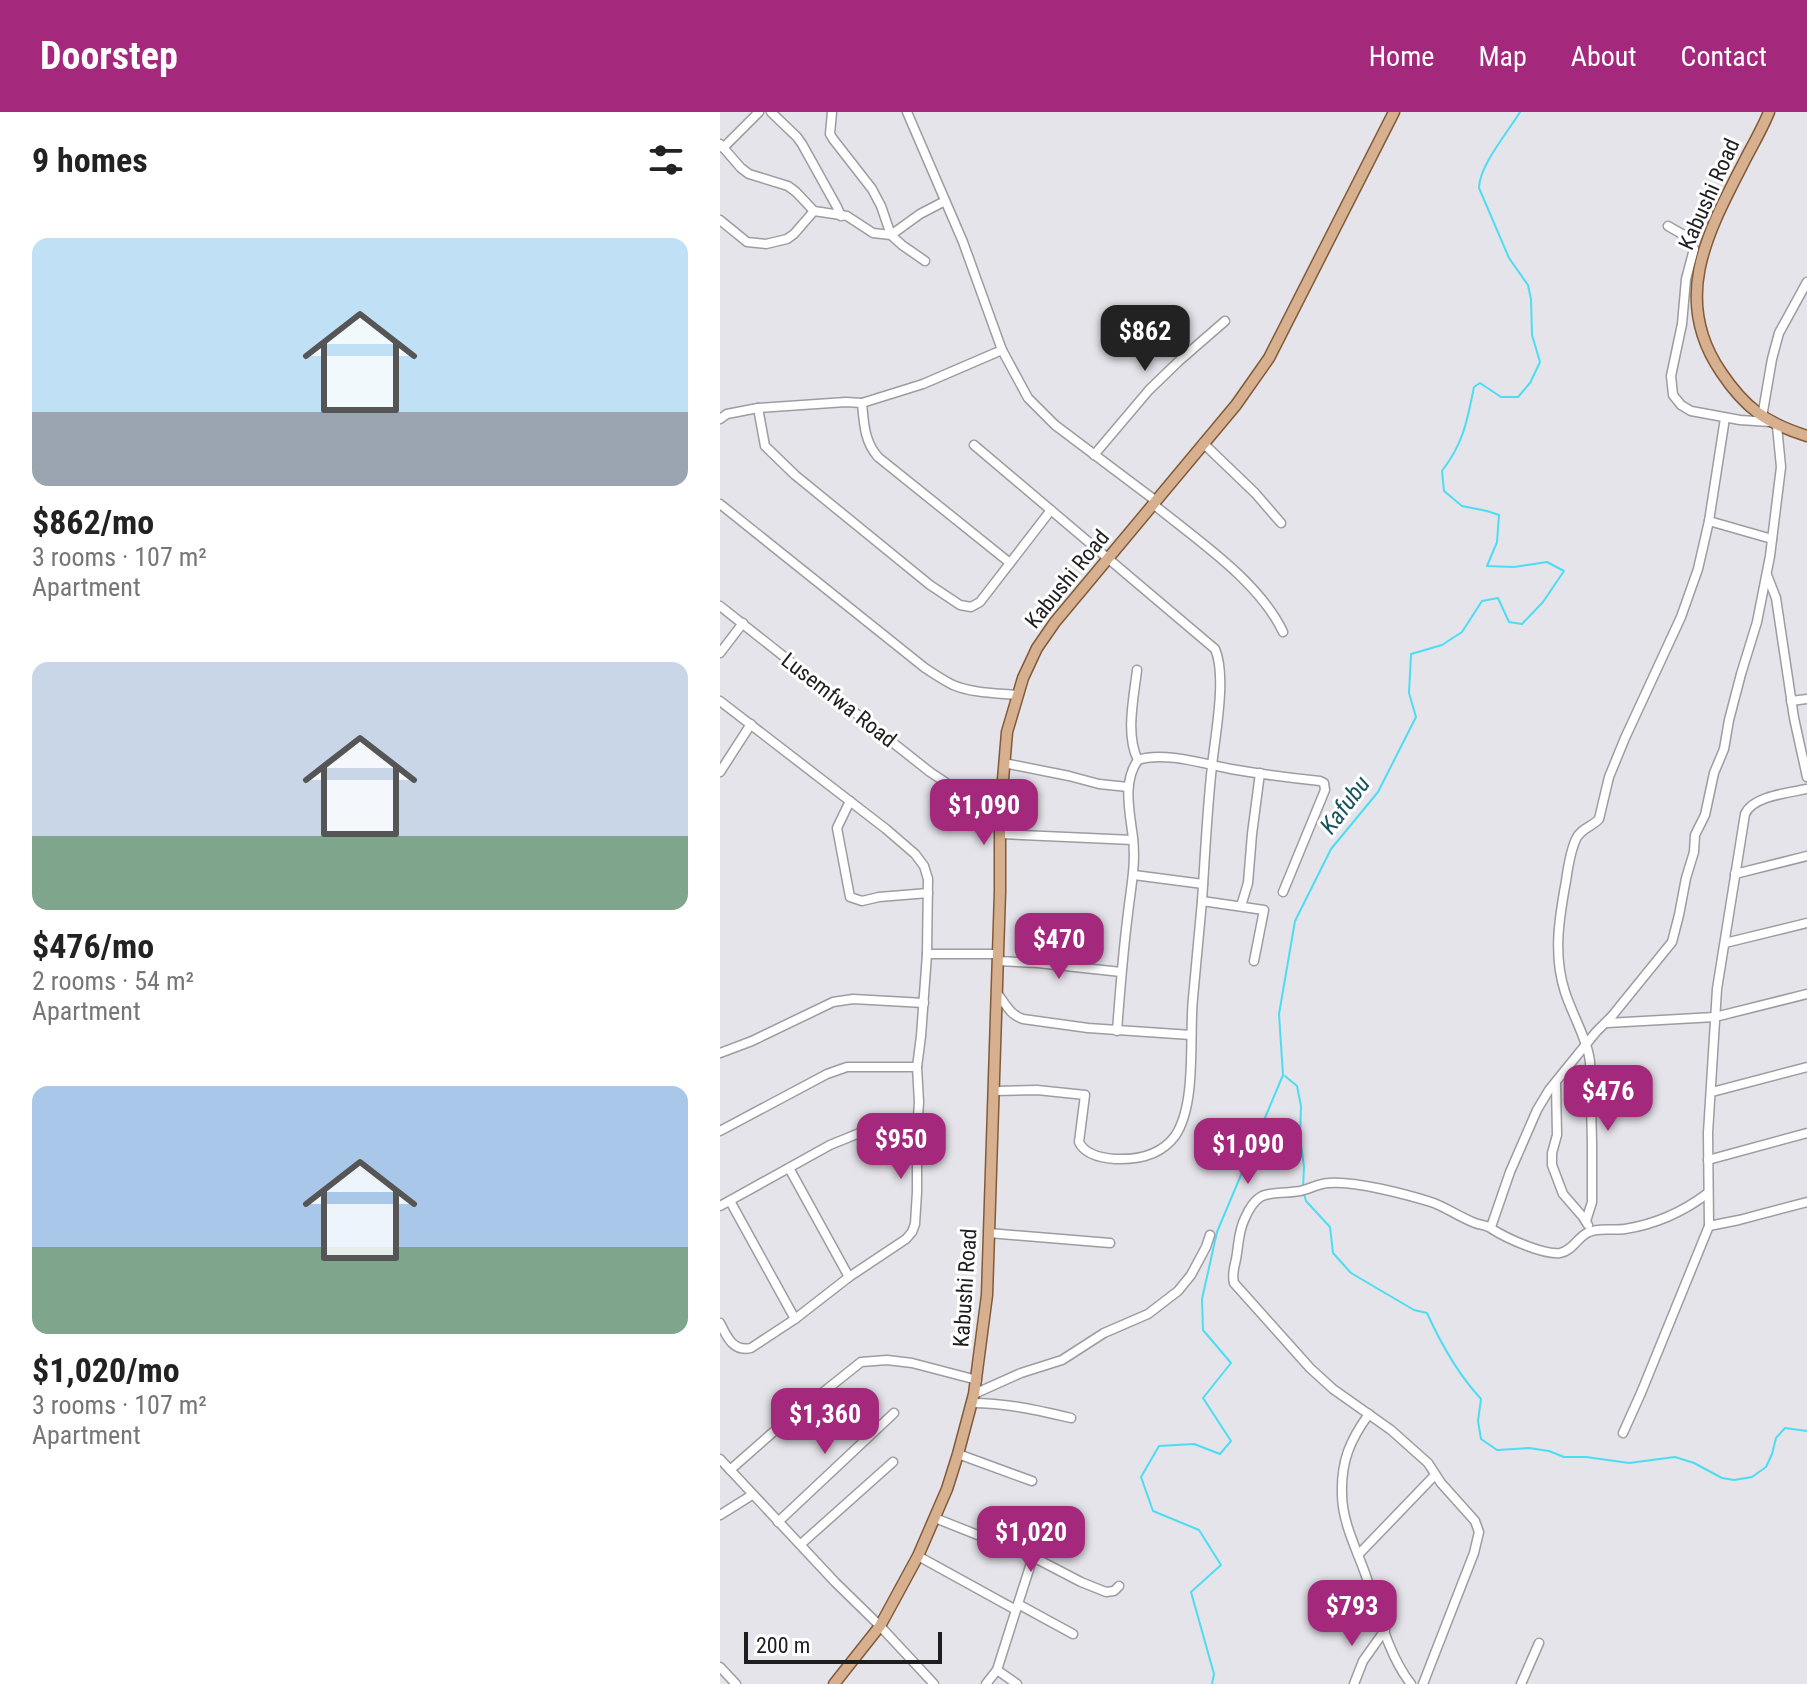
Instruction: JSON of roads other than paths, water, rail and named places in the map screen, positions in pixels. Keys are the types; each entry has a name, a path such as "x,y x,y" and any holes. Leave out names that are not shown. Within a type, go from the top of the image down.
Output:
{"main road":[{"name":"Kabushi Road","path":"834,1684 880,1626 918,1556 958,1454 977,1380 987,1295 1000,815 1007,732 1023,678 1037,648 1055,622 1236,405 1269,358 1394,112"},
{"name":"Kabushi Road","path":"1769,112 1708,239 1697,278 1696,305 1701,332 1719,370 1739,396 1770,421 1807,436"}],"street":[{"path":"771,112 802,144 841,216"},
{"path":"832,112 830,134 872,189 891,235"},
{"path":"907,112 975,273 1002,350 1037,409 1228,564 1276,617 1283,632"},
{"path":"756,113 721,146 741,168 749,174 788,186 814,211 853,219 873,233 891,235 925,261"},
{"path":"891,235 945,201"},
{"path":"720,220 747,242 766,244 787,239 814,211"},
{"path":"1668,226 1689,238 1694,245 1671,376 1673,395 1685,408 1725,418 1770,421"},
{"path":"1491,1227 1510,1172 1537,1110 1586,1044 1672,942 1694,852 1695,835 1705,815 1714,773 1724,749 1767,575 1781,467 1770,421 1772,359 1779,333 1807,282"},
{"path":"1684,303 1696,305"},
{"path":"1094,455 1149,390 1225,321"},
{"path":"720,419 727,414 758,408 862,403 923,384 1002,350"},
{"path":"862,403 866,437 878,457 1010,563"},
{"path":"758,408 765,446 774,456 930,585 960,605 971,607 980,602 1051,510"},
{"path":"1586,1221 1592,1202 1590,1062 1558,965 1557,940 1562,904 1572,849 1579,833 1599,819 1609,777 1681,617 1698,569 1725,418"},
{"path":"1203,443 1281,523"},
{"path":"974,445 1215,649 1219,658 1219,699 1193,998 1187,1111 1174,1136 1161,1150 1118,1159 1105,1158 1087,1152 1079,1142 1085,1095 1037,1090 994,1091"},
{"path":"720,504 945,681 976,691 1017,695"},
{"path":"1709,521 1772,539"},
{"path":"1767,575 1776,598 1791,701 1807,777"},
{"name":"Lusemfwa Road","path":"720,606 930,772 1000,815"},
{"path":"720,653 743,623"},
{"path":"1137,670 1130,736 1138,760"},
{"path":"1791,701 1807,699"},
{"path":"720,701 915,854 924,866 928,879 927,954 917,1067 917,1192 912,1232 751,1348 745,1350 733,1345 720,1323"},
{"path":"720,772 751,724"},
{"path":"1117,1031 1121,972 1134,875 1128,787 1138,760 1147,756 1192,761 1320,781 1326,785 1283,892"},
{"path":"1004,763 1099,784 1128,787"},
{"path":"1241,906 1248,883 1260,773"},
{"path":"1623,1433 1709,1226 1708,1133 1715,1017 1745,814 1749,806 1757,801 1807,789"},
{"path":"850,801 837,828 850,897 862,901 928,893"},
{"path":"1001,834 1133,840"},
{"path":"1735,874 1807,856"},
{"path":"1134,875 1203,884"},
{"path":"1202,901 1264,910 1254,961"},
{"path":"1725,943 1807,923"},
{"path":"927,954 998,958 1121,972"},
{"path":"997,993 1016,1017 1117,1031 1191,1035"},
{"path":"1606,1023 1715,1017 1807,994"},
{"path":"720,1053 833,1002 853,999 924,1003"},
{"path":"720,1131 827,1074 847,1067 917,1067"},
{"path":"1712,1092 1807,1067"},
{"path":"1556,1082 1557,1135 1552,1165 1563,1194 1586,1221 1590,1231"},
{"path":"720,1206 830,1145 862,1132 917,1131"},
{"path":"1708,1160 1807,1133"},
{"path":"789,1168 849,1277"},
{"path":"1423,1684 1474,1553 1479,1532 1475,1521 1428,1463 1310,1368 1234,1283 1232,1278 1241,1226 1254,1201 1262,1196 1329,1183 1380,1190 1431,1202 1474,1223 1491,1227 1498,1234 1519,1243 1560,1253 1590,1231 1622,1230 1672,1216 1708,1193"},
{"path":"730,1201 795,1319"},
{"path":"1709,1226 1807,1202"},
{"path":"989,1233 1110,1243"},
{"path":"973,1398 1021,1373 1062,1360 1104,1333 1148,1314 1178,1291 1191,1275 1210,1235"},
{"path":"730,1470 861,1362 887,1360 912,1363 977,1380"},
{"path":"973,1398 1071,1418"},
{"path":"778,1522 894,1413"},
{"path":"1369,1414 1353,1437 1343,1470 1342,1503 1385,1630 1400,1667 1411,1684"},
{"path":"958,1454 1032,1481"},
{"path":"720,1459 934,1684"},
{"path":"801,1544 893,1462"},
{"path":"1358,1555 1435,1475"},
{"path":"720,1515 752,1495"},
{"path":"935,1518 1033,1557 1106,1592 1114,1591 1119,1586"},
{"path":"986,1684 997,1670 1033,1557 1049,1520"},
{"path":"918,1556 1073,1634"},
{"path":"1354,1684 1363,1661 1385,1630"},
{"path":"1521,1684 1539,1643"},
{"path":"720,1667 736,1684"},
{"path":"997,1670 1017,1684"}],"waterway":[{"name":"Kafubu","path":"1212,1684 1214,1674 1191,1592 1221,1565 1199,1530 1153,1511 1141,1477 1159,1446 1194,1444 1220,1454 1231,1441 1203,1398 1231,1363 1203,1330 1202,1299 1217,1232 1283,1075 1279,1014 1295,921 1331,849 1378,792 1416,717 1409,693 1411,654 1442,645 1462,632 1482,601 1498,598 1509,622 1522,624 1543,602 1564,571 1547,562 1514,567 1487,566 1497,542 1499,515 1462,506 1444,491 1442,471 1460,441 1474,387 1480,383 1501,397 1518,397 1530,383 1540,362 1532,335 1528,285 1509,258 1479,188 1489,160 1520,112"},
{"path":"1285,1076 1297,1086 1301,1106 1303,1188"},
{"path":"1304,1194 1306,1201 1330,1227 1333,1253 1351,1273 1414,1310 1427,1313 1450,1358 1481,1399 1478,1421 1481,1439 1497,1450 1529,1448 1564,1457 1629,1463 1675,1457 1722,1478 1734,1480 1752,1477 1766,1467 1776,1438 1785,1428 1807,1431"}]}
